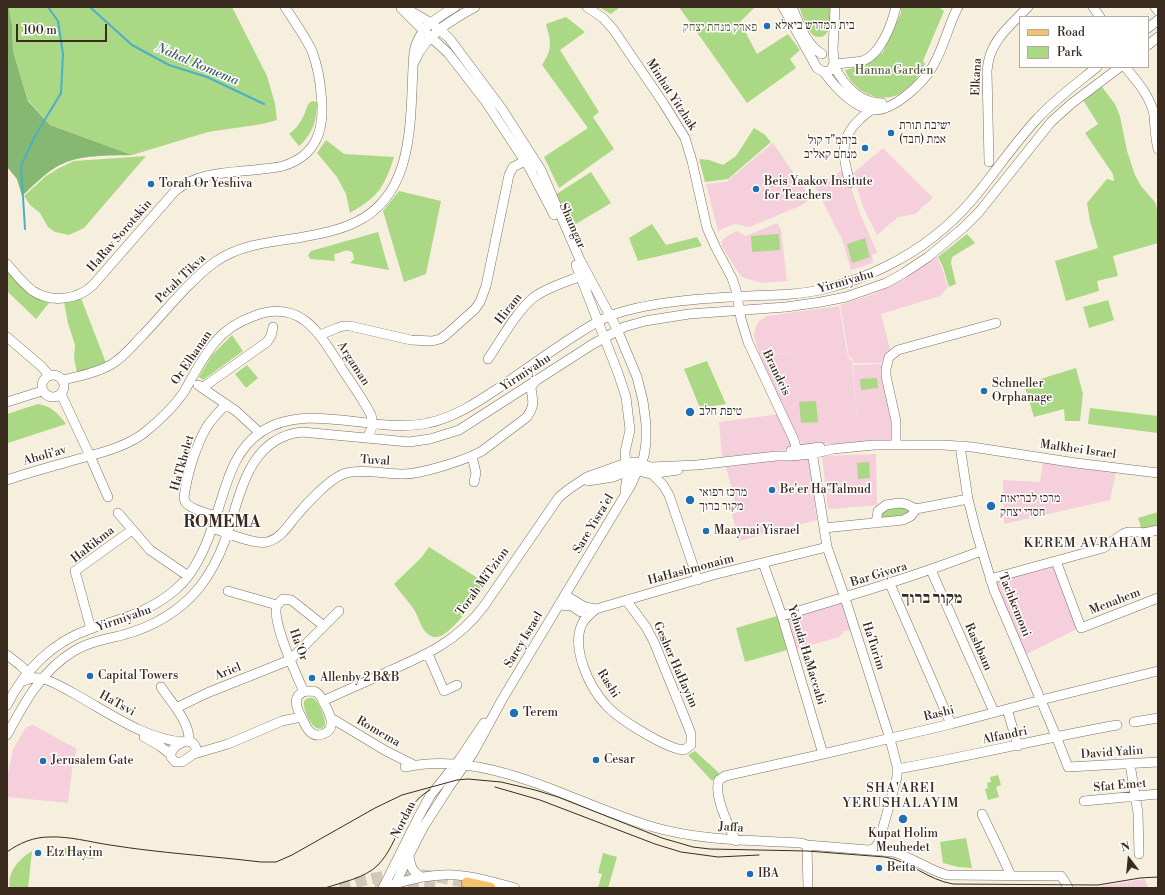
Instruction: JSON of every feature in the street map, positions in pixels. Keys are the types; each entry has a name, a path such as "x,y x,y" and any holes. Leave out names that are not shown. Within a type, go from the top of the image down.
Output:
{"main road":[{"path":"467,883 490,888"}],"street":[{"name":"HaRav Sorotskin","path":"7,264 25,283 40,295 56,298 72,297 82,294 93,285 175,191 189,181 206,175 283,166 300,158 310,149 321,129 323,116 320,77 308,43 285,7"},
{"name":"Shamgar","path":"400,7 448,53 489,106 525,161 551,209 581,276 623,388 629,412 630,430 625,452 626,467"},
{"name":"Shamgar","path":"404,7 431,23 454,44 484,84 529,150 546,179 580,260 610,316 627,352 639,385 645,416 646,442 640,467"},
{"path":"412,72 415,46 423,30 455,7"},
{"path":"412,72 420,50 431,38 456,18 475,7"},
{"name":"Minhat Yitzhak","path":"586,7 602,18 613,29 681,130 692,161 703,213 706,236 725,271 735,297"},
{"path":"783,7 818,70 824,72 830,71 834,62 835,7"},
{"path":"792,7 807,39 817,51 823,54 830,54 844,82 852,90 875,107"},
{"path":"834,62 864,60 870,58 876,53 896,7"},
{"path":"824,72 846,97 857,105 884,109 908,95 919,85 933,66 958,7"},
{"name":"Elkana","path":"1020,16 1028,7"},
{"path":"1093,7 1099,16"},
{"path":"1155,7 1158,11"},
{"name":"Elkana","path":"989,162 987,71 989,56 996,41 1019,17"},
{"path":"1149,27 1158,20"},
{"path":"816,64 817,58 823,54 831,44 834,34"},
{"path":"1149,44 1158,37"},
{"name":"Yirmiyahu","path":"7,735 34,689 38,661 68,639 90,629 124,619 148,608 175,590 188,576 197,561 212,528 213,514 236,460 247,444 260,433 278,424 303,419 321,419 406,426 429,423 461,411 480,400 564,343 610,316 683,301 790,294 822,290 872,273 911,253 939,232 964,209 1033,122 1049,106 1096,68"},
{"name":"Yirmiyahu","path":"7,705 20,682 35,675 49,671 68,654 81,647 133,632 160,620 177,609 191,597 204,581 221,552 245,478 262,453 276,441 288,435 302,432 409,442 441,436 459,430 604,337 628,326 645,321 675,316 801,305 846,297 886,283 916,266 938,250 972,220 1051,122 1079,98 1119,68"},
{"path":"1126,68 1144,93 1156,113 1155,132 1158,149"},
{"name":"Petah Tikva","path":"63,380 102,368 120,358 196,278 222,258 246,247 341,228 361,220 376,209 388,196 396,184 403,166 409,137 412,72"},
{"path":"1144,93 1158,106"},
{"path":"850,183 844,160 843,151 845,142 852,127 859,119 875,107"},
{"path":"320,335 343,326 350,326 411,340 432,341 440,339 446,335 475,310 484,294 490,271 510,171 525,161 529,150"},
{"name":"Hiram","path":"488,359 519,314 533,298 540,293 581,276"},
{"name":"Brandeis","path":"735,297 751,349 792,434 794,453"},
{"name":"Or Elhanan","path":"90,456 133,440 143,434 168,413 183,393 206,353 217,339 236,324 259,314 278,310 286,311 302,318 320,335"},
{"path":"896,445 896,422 886,376 886,363 889,357 898,350 996,323"},
{"path":"627,352 625,338 628,326"},
{"path":"202,388 267,342 271,336 273,327"},
{"name":"Argaman","path":"320,335 365,406 370,424 367,437"},
{"path":"7,337 41,366 49,375"},
{"path":"49,375 57,375 63,380 64,388 58,396 47,396 42,391 42,383 49,375"},
{"path":"190,380 226,404 260,433"},
{"name":"Tuval","path":"212,528 260,542 266,542 276,538 316,495 336,478 347,473 355,471 375,473 411,473 472,456 482,451 526,417 534,404 532,386 536,380"},
{"path":"519,391 528,390 532,394"},
{"path":"7,402 42,391"},
{"path":"61,394 108,497"},
{"name":"HaTkhelet","path":"213,514 188,505 185,500 185,493 194,458 203,434 208,425 226,404"},
{"name":"Malkhei Israel","path":"640,467 697,465 776,456 820,448 833,449 896,445 994,451 1158,473"},
{"path":"812,454 814,450 820,448"},
{"name":"Tachkemoni","path":"960,448 968,499 981,552 990,579 1068,767"},
{"name":"Malkhei Israel","path":"794,453 812,454 833,449"},
{"name":"HaTurim","path":"812,454 827,547 890,738 897,769 898,777 879,842 875,848 870,850"},
{"name":"Aholi'av","path":"7,480 90,456"},
{"path":"472,456 476,473 474,482"},
{"name":"Malkhei Israel","path":"626,467 634,462 645,474 652,474 697,465"},
{"path":"616,511 626,488 626,467"},
{"name":"Torah MiTzion","path":"323,701 428,654 462,630 472,621 484,606 553,503 562,494 594,474 626,467"},
{"name":"Sare Yisra'el","path":"565,595 616,511 640,467"},
{"path":"631,485 641,478 652,474 663,485 669,495 698,580"},
{"path":"824,528 907,519 916,509 968,499"},
{"path":"876,523 878,511 886,505 899,503 906,504 916,509"},
{"path":"118,513 150,550 188,576"},
{"name":"HaRikma","path":"90,629 76,571 132,530"},
{"path":"990,579 1103,548 1123,534 1133,531 1144,533 1158,530"},
{"name":"HaHashmonaim","path":"596,609 698,580 827,547"},
{"name":"Bar Giyora","path":"782,616 890,584 981,552"},
{"name":"Menahem","path":"1056,561 1081,628 1158,598"},
{"name":"Yehuda HaMaccabi","path":"763,563 782,616 823,754"},
{"name":"Rashbam","path":"931,570 994,712"},
{"path":"890,584 951,724"},
{"path":"228,591 277,605 283,600 291,600 324,626"},
{"path":"565,595 585,607 596,609"},
{"name":"Sarey Israel","path":"459,767 503,698 565,595"},
{"name":"Gesher HaHayim","path":"626,600 646,627 659,653 691,734 691,744"},
{"name":"Ha'Or","path":"277,605 275,614 277,622 290,660 304,692"},
{"path":"559,605 568,605 576,608 582,613 585,619 596,609"},
{"path":"290,660 339,611"},
{"name":"Rashi","path":"585,619 582,624 579,637 580,656 589,679 599,697 607,707 630,724 669,746 684,750 691,744"},
{"path":"428,654 444,691 456,685"},
{"path":"7,655 35,675"},
{"name":"Ariel","path":"176,708 208,693 290,660"},
{"path":"7,662 35,675"},
{"name":"Rashi","path":"736,841 726,820 717,790 719,780 725,776 951,724 1158,671"},
{"name":"HaTsvi","path":"35,675 70,691 124,722 153,736 172,741 205,745 241,738"},
{"name":"HaTsvi","path":"35,675 72,699 154,743 170,754"},
{"path":"161,687 188,728 189,742 196,749 194,754 184,762 178,763 173,761 170,754 173,748 189,742"},
{"path":"310,690 320,695 323,701 331,718 332,724 330,729 324,734 319,735 309,731 301,717 296,702 299,695 310,690"},
{"name":"Sarey Israel","path":"459,767 473,753 503,698"},
{"path":"1007,709 1018,746"},
{"name":"HaTsvi","path":"194,754 219,747 291,718 301,717"},
{"name":"Romema","path":"331,718 410,766"},
{"path":"1134,722 1158,718"},
{"name":"Alfandri","path":"897,769 1117,725"},
{"path":"473,753 475,761 484,769"},
{"name":"David Yalin","path":"1068,767 1158,762"},
{"name":"Jaffa","path":"410,766 440,763 459,767 484,769 545,786 652,827 702,838 736,841 801,843 807,845 893,852 903,854 947,875 1061,876 1066,882 1068,888"},
{"path":"1130,764 1138,813 1139,854"},
{"name":"Nordau","path":"395,886 409,854 459,767"},
{"name":"Nordau","path":"383,888 433,791 459,767"},
{"name":"Sfat Emet","path":"1084,801 1158,794"},
{"path":"982,814 1004,858 1011,876"},
{"path":"807,845 808,888"},
{"path":"409,854 412,869 421,877"},
{"path":"383,888 395,886 421,877 442,874 463,875 515,888"}],"shaded area":[{"name":"Beis Yaakov Insitute for Teachers","path":"773,143 808,194 808,201 750,227 734,224 718,231 706,184 726,182"},
{"path":"883,148 933,198 915,214 898,217 877,235 864,209 852,174"},
{"path":"844,169 861,216 877,252 872,255 873,263 851,270 842,239 815,187"},
{"path":"777,223 781,230 787,281 761,283 742,277 722,246 722,241 727,236 737,231 746,236"},
{"path":"937,257 948,287 940,296 881,314 890,349 886,353 881,363 853,363 853,359 849,357 840,305 874,294 903,280"},
{"path":"839,306 847,352 849,359 852,360 859,442 803,446 770,382 759,355 800,353 759,354 754,336 755,330 758,322 767,316"},
{"path":"881,364 894,436 891,440 859,442 853,365"},
{"path":"780,414 791,444 790,448 785,450 722,457 719,422"},
{"path":"876,454 877,505 828,509 822,456"},
{"name":"Be'er Ha'Talmud","path":"808,457 817,520 739,541 732,514 738,512 726,467"},
{"path":"1043,463 1116,472 1110,500 1004,524 1003,480 1040,482"},
{"path":"1055,562 1079,628 1025,655 993,580"},
{"path":"842,602 851,630 844,631 839,637 797,649 787,618"},
{"path":"33,725 77,749 73,762 68,803 7,797 7,778 13,749 26,727"},
{"path":"1145,879 1148,888 1103,888 1102,886"}],"green space":[{"path":"7,7 9,7 12,26 13,51 28,101 50,125 132,155 94,156 67,162 48,172 22,196 17,179 7,167"},
{"path":"9,7 232,7 267,76 275,104 277,120 262,124 208,132 132,155 50,125 28,100 13,51 12,26"},
{"path":"599,7 620,7 611,14"},
{"name":"פארק מנחת יצחק","path":"679,7 755,7 740,22 757,54 788,34 800,50 790,59 796,68 747,103"},
{"path":"799,7 831,7 830,25 824,36 816,37 813,35 807,28"},
{"name":"Hanna Garden","path":"901,7 939,7 944,11 923,61 925,64 914,82 896,96 887,98 870,95 855,85 845,70 862,66 883,52 901,13"},
{"path":"566,17 585,32 560,50 599,112 593,117 614,149 559,188 544,157 588,128 542,65 548,54 550,45 546,24"},
{"path":"1102,87 1115,104 1120,116 1127,151 1135,175 1141,186 1155,202 1158,213 1158,243 1113,256 1118,276 1097,281 1099,291 1066,301 1055,261 1098,248 1090,221 1087,203 1107,179 1114,181 1113,174 1085,133 1098,124 1083,100"},
{"path":"312,101 317,102 315,121 308,137 299,146 289,134 299,123"},
{"path":"754,128 764,134 771,142 728,179 705,182 699,159 709,160 723,165 736,156"},
{"path":"326,140 344,154 394,157 387,177 379,191 367,202 350,213 346,194 337,177 317,153"},
{"path":"146,156 84,228 69,235 55,232 48,227 40,213 30,205 24,196 46,176 74,161"},
{"path":"591,172 611,203 571,227 555,195"},
{"path":"399,191 441,201 426,274 404,282 383,211"},
{"path":"652,224 666,245 697,237 702,246 638,261 629,238"},
{"path":"378,232 389,270 350,263 354,259 353,253 350,251 334,254 335,261 310,259 308,255 311,251"},
{"path":"779,234 780,250 752,252 751,236"},
{"path":"967,234 975,243 952,257 951,263 956,284 949,287 943,267 938,257"},
{"path":"865,238 870,257 852,263 847,244"},
{"path":"7,271 36,298 49,303 36,319 7,291"},
{"path":"81,298 106,363 77,373 74,358 75,345 68,323 64,302"},
{"path":"1108,300 1114,320 1089,328 1083,307"},
{"path":"232,335 243,351 203,380 199,377 212,355"},
{"path":"707,361 726,404 700,408 684,369"},
{"path":"247,365 258,378 246,388 235,374"},
{"path":"1076,368 1083,394 1080,421 1065,421 1064,409 1034,417 1024,384"},
{"path":"877,378 878,388 861,390 860,379"},
{"path":"816,401 818,422 801,423 799,402"},
{"path":"38,404 54,411 66,424 8,443 7,414"},
{"path":"1090,408 1158,416 1158,433 1088,424"},
{"path":"869,462 870,478 858,479 857,463"},
{"path":"902,507 910,509 909,513 904,516 881,518 880,514 884,510"},
{"path":"1158,512 1158,525 1142,530 1138,518"},
{"path":"429,547 487,584 457,623 443,635 437,637 433,637 424,630 413,608 394,584 421,558"},
{"path":"777,616 787,650 745,662 736,628"},
{"path":"308,698 313,698 318,703 322,711 325,725 321,728 313,726 307,716 304,701"},
{"path":"695,751 719,773 712,781 688,755"},
{"path":"998,775 1001,785 996,787 999,797 988,800 985,789 988,788 987,783 991,782 990,777"},
{"path":"966,838 972,868 958,867 943,863 940,842"},
{"path":"64,848 95,852 94,859 63,856"},
{"path":"32,851 28,888 10,888 10,877 12,871 23,858"},
{"path":"603,853 617,857 608,888 598,888 602,874 598,873"}],"waterway":[{"path":"25,229 21,166 35,136 61,93 63,54 58,21 48,7"},
{"name":"Nahal Romema","path":"90,7 132,45 169,65 207,77 264,104"}],"tunnel":[{"path":"340,888 375,878 406,875 432,876 467,883"},
{"path":"375,888 407,884 440,884"}],"tram line":[{"path":"7,852 32,839 57,837 148,850 261,862 276,862 292,855 375,808 402,795 457,780 468,779 501,782 535,790 558,797 662,838 693,847 710,849 807,851 885,857 903,862 935,879 953,884 1098,885 1140,878 1158,877"},
{"path":"495,787 540,800 655,844 681,852 718,857 759,855"},
{"path":"325,888 346,882 367,873 378,865 391,846 413,805 420,797 430,790"}],"place":[{"name":"בית המדרש ביאלא","path":"767,26"},
{"name":"ישיבת תורת אמת (חבד)","path":"891,133"},
{"name":"ביהמ\"ד קול מנחם קאליב","path":"865,148"},
{"name":"Torah Or Yeshiva","path":"151,184"},
{"name":"Beis Yaakov Insitute for Teachers","path":"756,189"},
{"name":"Schneller Orphanage","path":"984,391"},
{"name":"טיפת חלב","path":"690,412"},
{"name":"Be'er Ha'Talmud","path":"772,490"},
{"name":"מרכז רפואי מקור ברוך","path":"690,500"},
{"name":"מרכז לבריאות חסדי יצחק","path":"991,506"},
{"name":"Maaynai Yisrael","path":"706,531"},
{"name":"Capital Towers","path":"90,676"},
{"name":"Allenby 2 B&B","path":"312,678"},
{"name":"Terem","path":"514,713"},
{"name":"Cesar","path":"596,760"},
{"name":"Jerusalem Gate","path":"43,761"},
{"name":"Kupat Holim Meuhedet","path":"903,819"},
{"name":"Etz Hayim","path":"38,853"},
{"name":"Beita","path":"879,868"},
{"name":"IBA","path":"750,874"}],"district":[{"name":"ROMEMA","path":"222,523"},
{"name":"KEREM AVRAHAM","path":"1088,544"},
{"name":"מקור ברוך","path":"932,599"},
{"name":"SHA'AREI YERUSHALAYIM","path":"901,796"}]}
